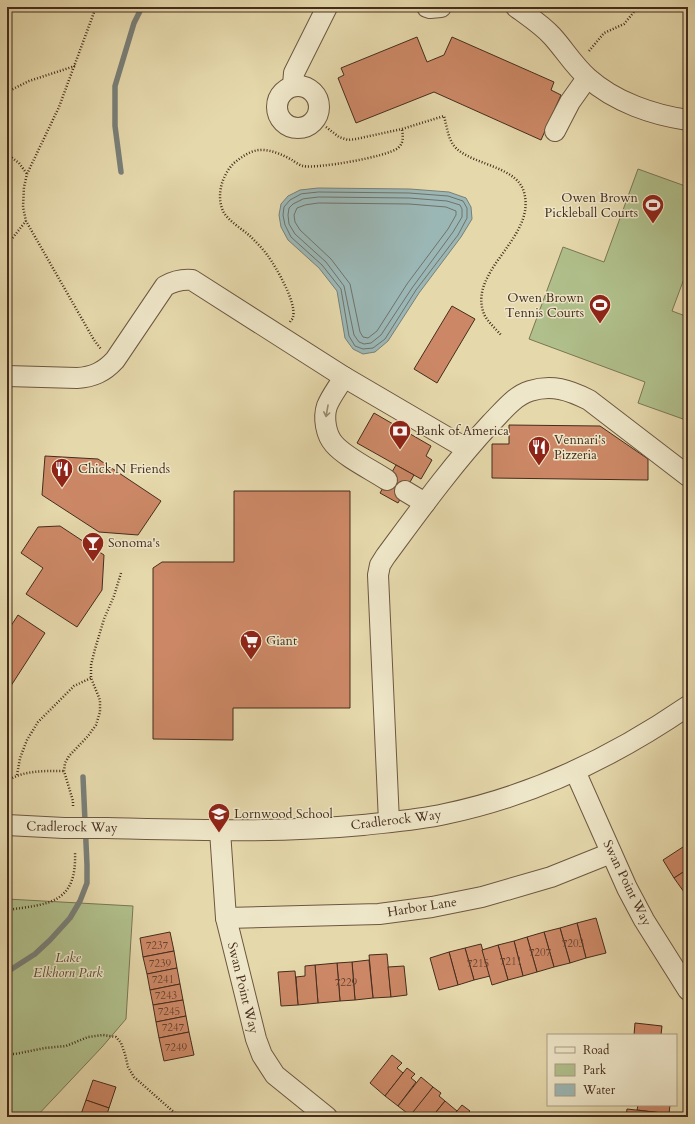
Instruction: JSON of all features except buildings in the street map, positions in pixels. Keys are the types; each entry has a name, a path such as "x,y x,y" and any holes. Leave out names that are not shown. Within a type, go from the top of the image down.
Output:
{"street":[{"path":"293,85 294,73 327,7"},
{"path":"427,7 441,7"},
{"path":"516,7 551,34 582,72 624,102 676,119 688,120"},
{"path":"555,131 570,102 582,72"},
{"path":"7,376 87,378 97,375 107,369 115,360 165,286 174,281 184,279 192,280 344,377 467,449"},
{"path":"344,377 328,406 326,414 328,435 340,450 387,480"},
{"path":"389,822 378,575 380,565 385,556 467,449 518,396 544,387 558,388 571,391 589,400 688,476"},
{"path":"405,491 425,503"},
{"name":"Cradlerock Way","path":"7,826 220,831 289,830 389,822 444,814 481,805 519,793 575,771 632,742 688,706"},
{"name":"Swan Point Way","path":"575,771 627,888 644,920 688,990"},
{"name":"Swan Point Way","path":"220,831 226,918 256,1039 262,1055 276,1075 326,1117"},
{"name":"Harbor Lane","path":"226,918 379,914 432,907 482,897 551,877 611,853"}],"path":[{"path":"96,7 59,107 27,174 23,207 26,221 94,340 102,352 115,360"},
{"path":"582,72 604,33 624,24 638,7"},
{"path":"7,92 29,81 75,66"},
{"path":"326,127 339,137 348,140 402,129 444,116 450,139 457,149 469,157 502,170 521,185 525,194 524,216 518,230 488,276 482,289 481,303 485,315 501,335"},
{"path":"287,326 294,317 293,306 289,293 268,255 224,212 220,199 225,175 233,164 254,150 277,152 302,165 315,167 333,165 388,153 398,148 402,142 402,129"},
{"path":"7,154 18,163 27,174"},
{"path":"7,245 26,221"},
{"path":"73,806 73,801 64,772 65,763 96,725 100,712 100,700 91,678 91,665 104,619 114,596 121,573"},
{"path":"17,775 20,758 27,740 38,722 74,686 91,678"},
{"path":"7,781 17,775 33,772 64,772"},
{"path":"7,910 40,906 58,898 70,887 74,876 75,852"},
{"path":"7,1054 66,1046 88,1037 103,1035 116,1036 121,1043 128,1068 134,1077 176,1114"}],"green space":[{"path":"638,169 688,187 688,268 672,311 688,317 688,405 683,419 638,403 645,382 529,339 563,247 604,262"},
{"name":"Lake Elkhorn Park","path":"7,899 133,906 126,1019 102,1047 36,1117 7,1117"}],"water":[{"path":"318,188 410,189 449,192 466,198 471,207 472,219 461,237 419,293 388,341 375,352 363,354 353,349 345,338 337,291 319,268 288,240 281,227 279,215 281,204 288,196 300,190"}],"waterway":[{"path":"121,172 115,126 115,86 134,23 142,7"},
{"path":"7,972 35,954 50,940 70,918 80,901 87,883 83,777"}],"place":[{"name":"Owen Brown Pickleball Courts","path":"653,224"},
{"name":"Owen Brown Tennis Courts","path":"600,324"},
{"name":"Bank of America","path":"400,450"},
{"name":"Vennari's Pizzeria","path":"539,466"},
{"name":"Chick N Friends","path":"62,488"},
{"name":"Sonoma's","path":"93,562"},
{"name":"Giant","path":"251,660"},
{"name":"Lornwood School","path":"219,834"}]}
